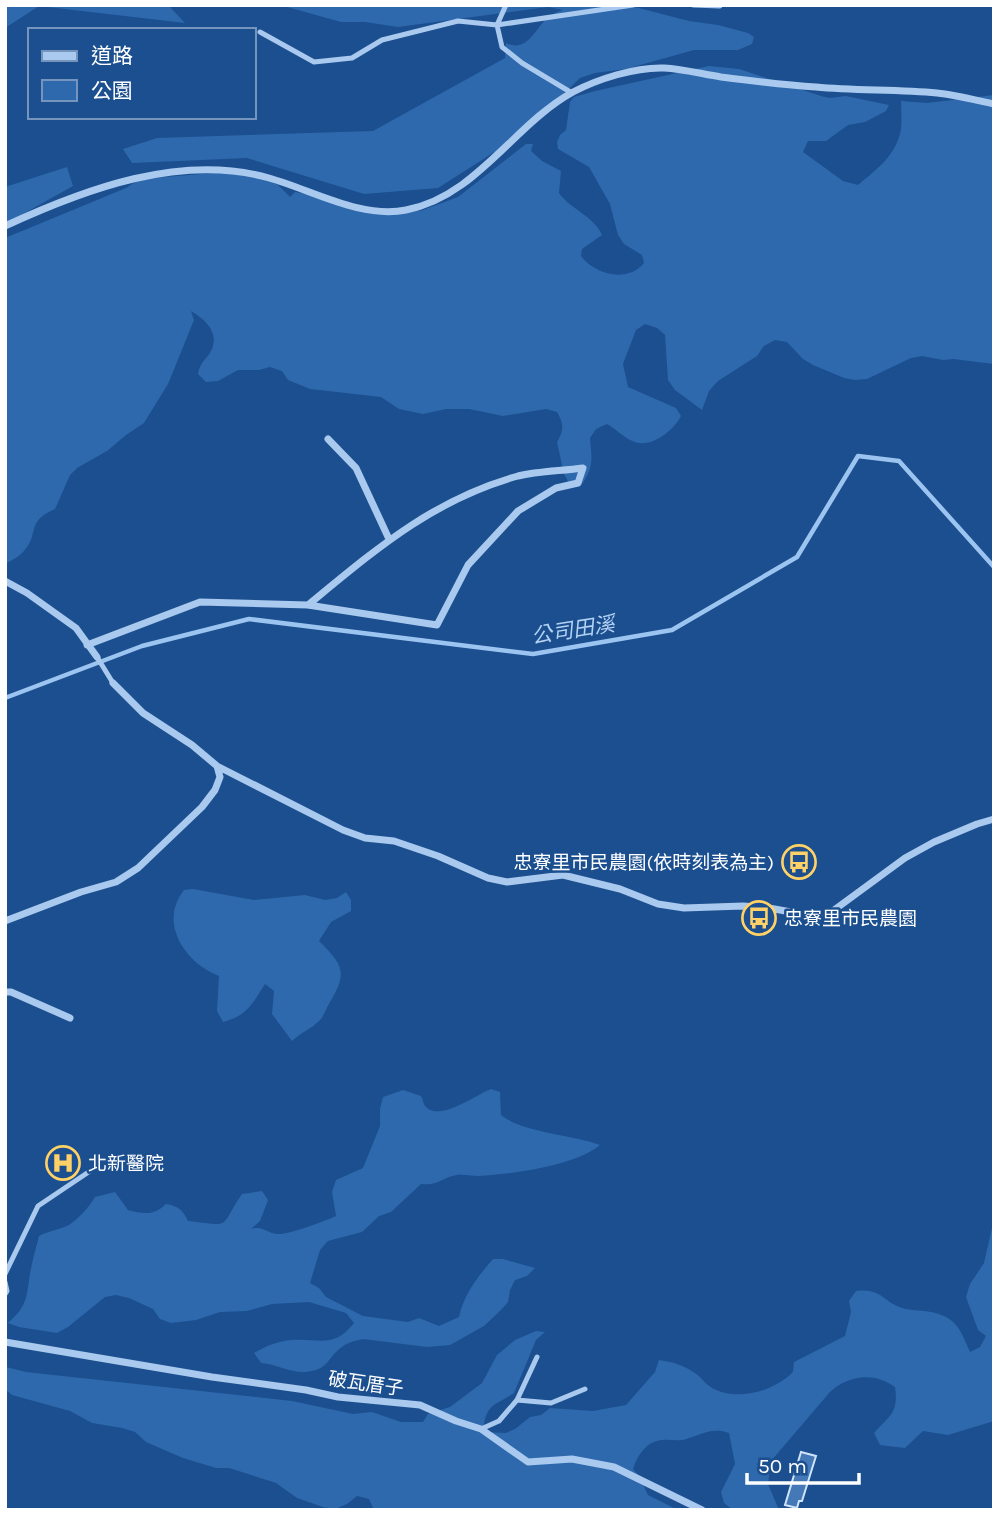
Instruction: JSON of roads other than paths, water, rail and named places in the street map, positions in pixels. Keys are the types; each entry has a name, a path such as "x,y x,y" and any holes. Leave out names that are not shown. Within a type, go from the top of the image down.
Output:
{"street":[{"path":"5,226 117,181 200,169 235,170 269,178 349,205 377,211 405,210 434,201 466,181 499,154 539,115 572,93 592,83 631,72 662,68 819,88 938,93 994,104"},
{"path":"328,439 356,468 389,539"},
{"path":"87,645 201,602 308,605 438,625 468,565 518,511 556,488 578,483 583,468 520,476 460,496 389,539 308,605"},
{"path":"5,581 27,593 76,628 97,657"},
{"path":"113,683 143,713 192,745 217,766 342,830 365,838 394,841 438,856 488,878 507,882 563,875 621,889 658,904 684,908 769,908 813,916 830,913 915,852 966,828 994,819"},
{"path":"5,921 81,892 116,882 138,868 202,807 215,790 220,777 217,766"},
{"path":"5,992 11,992 70,1018"},
{"name":"破瓦厝子","path":"5,1342 306,1390 338,1398 420,1405 481,1429 528,1462 572,1459 614,1467 702,1510"}],"lane":[{"path":"506,5 497,25 502,47 522,63 572,93"},
{"path":"260,32 314,62 352,58 382,40 458,21 497,25 633,5"},
{"path":"694,5 719,6"},
{"path":"97,657 113,683"},
{"path":"5,1274 38,1206 99,1165"},
{"path":"5,1282 5,1294"},
{"path":"481,1429 499,1421 517,1400 537,1357"},
{"path":"517,1400 551,1403 585,1389"}],"waterway":[{"name":"公司田溪","path":"5,698 142,646 249,619 533,654 672,630 797,557 858,456 899,461 994,567"}],"place":[{"name":"忠寮里市民農園(依時刻表為主)","path":"799,862"},
{"name":"忠寮里市民農園","path":"759,918"},
{"name":"北新醫院","path":"63,1163"}]}
